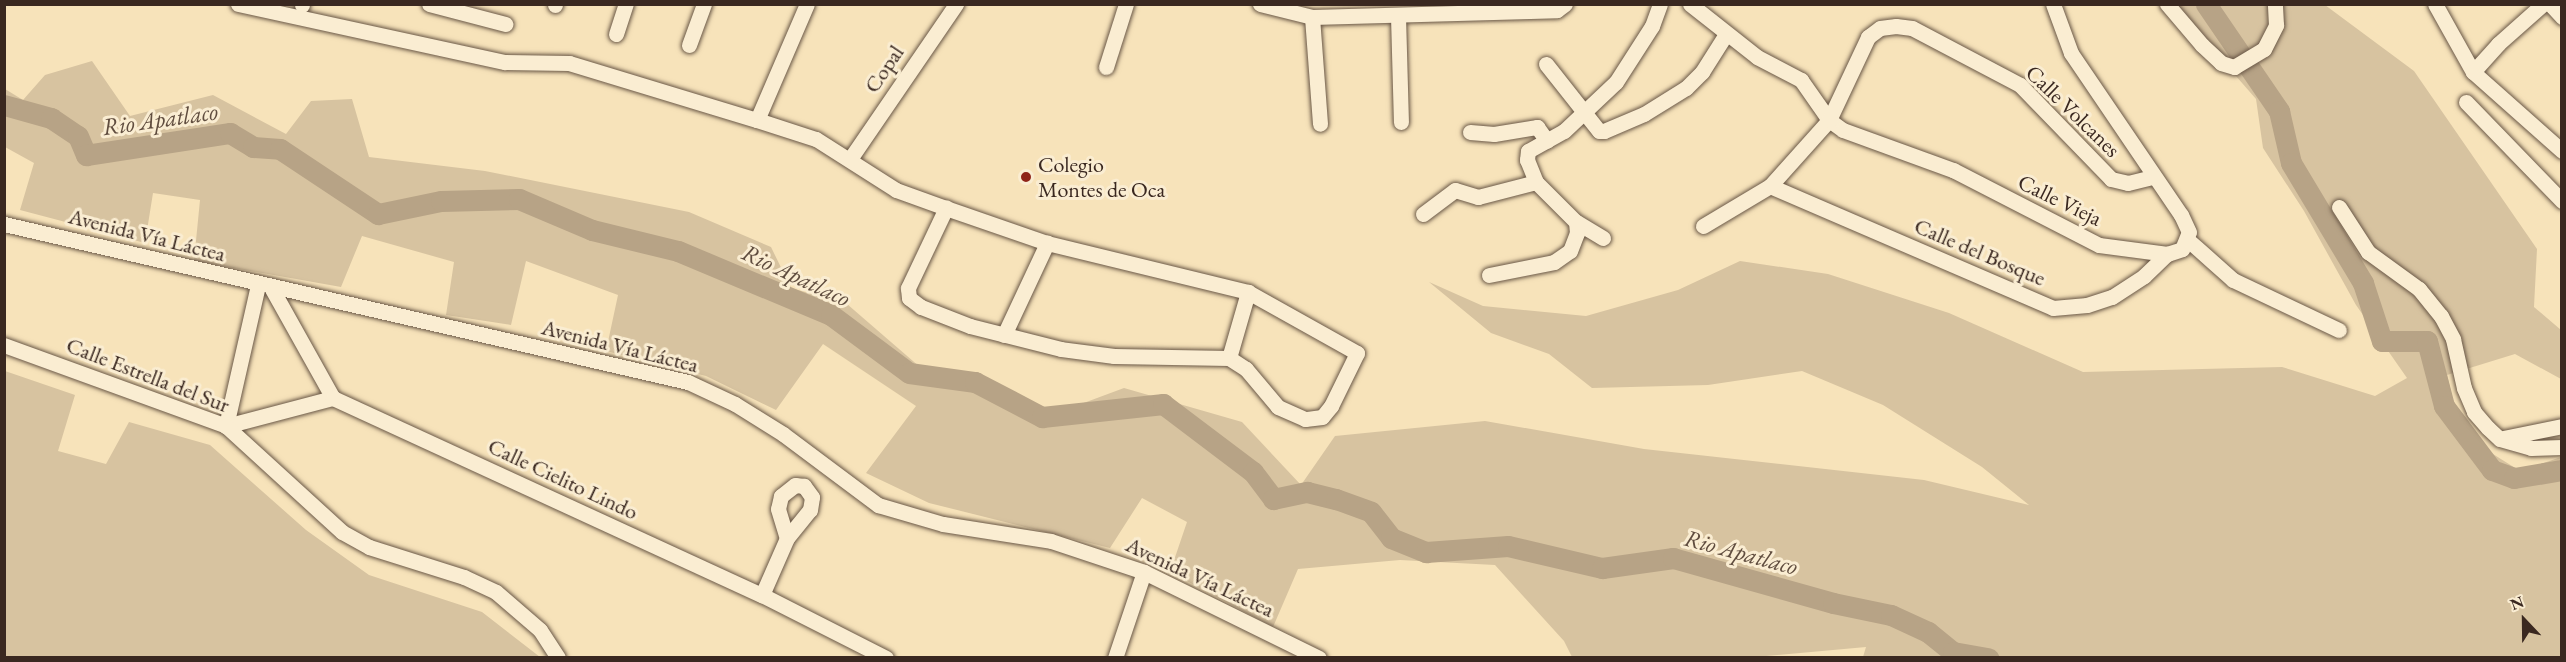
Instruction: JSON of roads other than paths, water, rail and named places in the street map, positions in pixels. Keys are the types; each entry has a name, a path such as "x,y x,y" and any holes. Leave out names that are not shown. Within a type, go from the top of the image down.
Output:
{"street":[{"path":"238,4 505,62 569,63 757,120 816,139 896,190 946,208 1047,243 1248,292 1357,353 1322,417 1305,419 1278,407 1246,369 1229,358 1114,356 1061,349 960,322 921,307 909,298 908,288 946,208"},
{"path":"429,4 505,24"},
{"path":"616,34 626,4"},
{"path":"689,45 704,4"},
{"path":"757,120 807,4"},
{"name":"Copal","path":"850,159 956,4"},
{"path":"1106,67 1126,4"},
{"path":"1260,4 1312,17 1557,10 1565,4"},
{"path":"1603,238 1576,222 1536,182 1527,160 1528,151 1547,141 1585,112 1616,82 1652,26 1660,4"},
{"path":"2053,4 2071,53 2152,177 2181,215 2188,240 2233,280 2339,330"},
{"path":"2167,4 2214,57 2229,66 2240,66 2258,55 2274,33 2278,17 2275,4"},
{"path":"2435,4 2470,67 2562,151"},
{"path":"2470,67 2543,4"},
{"path":"2550,4 2562,17"},
{"path":"1698,7 1726,34 1757,57 1801,80 1829,120"},
{"path":"1398,16 1401,122"},
{"path":"1312,17 1320,124"},
{"name":"Calle Volcanes","path":"1703,226 1770,186 1829,120 1868,37 1880,28 1912,28 2020,85 2111,179 2128,183 2152,177"},
{"path":"1546,64 1602,131 1644,114 1686,88 1702,72 1726,34"},
{"path":"2466,102 2562,201"},
{"name":"Calle Vieja","path":"1829,120 1847,133 1953,170 2098,244 2167,254"},
{"path":"1470,132 1494,134 1537,127 1547,141"},
{"path":"1423,214 1455,190 1478,197 1536,182"},
{"name":"Calle del Bosque","path":"1770,186 2053,308 2087,305 2112,297 2144,276 2167,254"},
{"path":"2340,207 2368,252 2419,289 2441,316 2453,339 2464,388 2475,412 2500,439 2531,448 2562,447"},
{"path":"1489,274 1554,262 1570,250 1577,233 1576,222"},
{"name":"Avenida Vía Láctea","path":"4,224 265,287 688,382 735,404 783,434 878,505 943,524 1051,541 1144,572 1319,657"},
{"path":"2167,254 2182,249 2188,240"},
{"path":"1004,335 1047,243"},
{"path":"265,287 333,399 226,426 265,287"},
{"path":"1229,358 1248,292"},
{"name":"Calle Estrella del Sur","path":"4,345 226,426 342,532 369,547 464,577 496,592 540,630 558,657"},
{"name":"Calle Cielito Lindo","path":"333,399 762,595 886,657"},
{"path":"2500,439 2562,426"},
{"path":"762,595 787,538"},
{"path":"1115,657 1144,572"}],"waterway":[{"path":"2206,4 2279,111 2291,163 2363,283 2382,341 2427,341 2444,406 2492,470 2514,478 2562,470"},
{"name":"Rio Apatlaco","path":"4,105 51,118 78,136 86,155 230,133 253,147 280,149 378,214 441,201 519,199 592,230 678,251 831,315 909,373 975,382 1042,417 1163,404 1253,472 1273,499 1307,492 1336,499 1371,512 1391,538 1426,552 1508,546 1602,568 1673,558 1833,603 1891,615 1928,632 1953,652 1988,658"}],"place":[{"name":"Colegio Montes de Oca","path":"1026,177"}]}
